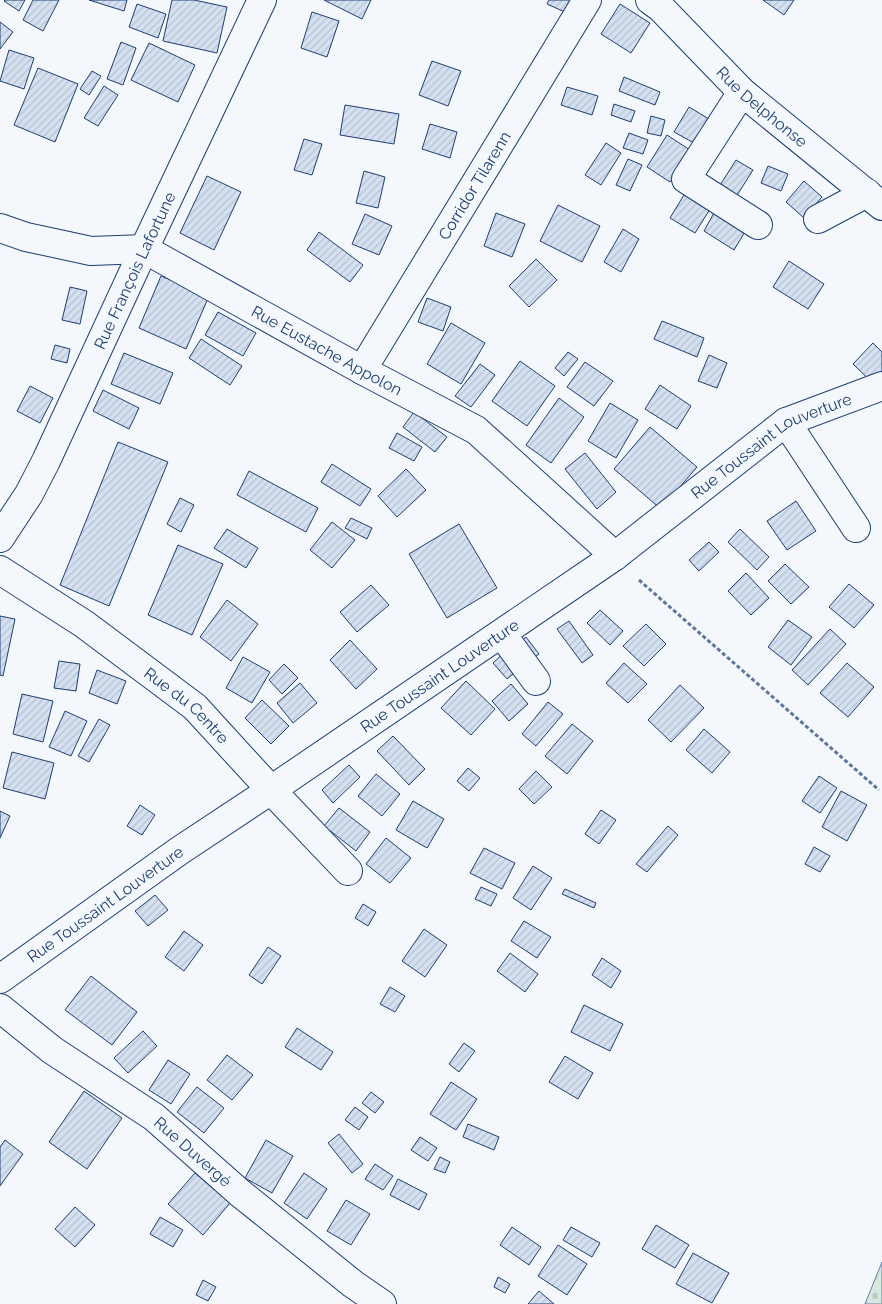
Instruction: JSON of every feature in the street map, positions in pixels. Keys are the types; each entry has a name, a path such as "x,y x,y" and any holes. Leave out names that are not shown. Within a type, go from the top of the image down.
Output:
{"street":[{"name":"Rue François Lafortune","path":"0,538 46,461 262,0"},
{"name":"Corridor Tilarenn","path":"362,370 587,0"},
{"name":"Rue Delphonse","path":"650,0 661,8 742,92 875,200"},
{"path":"742,92 686,178 758,224"},
{"path":"818,219 875,200"},
{"path":"0,228 26,237 91,251 144,249"},
{"name":"Rue Eustache Appolon","path":"144,249 362,370 476,430 616,556"},
{"name":"Rue Toussaint Louverture","path":"0,979 178,851 616,556 786,422 882,386"},
{"path":"786,422 856,528"},
{"name":"Rue du Centre","path":"0,570 84,624 195,707 348,871"},
{"path":"502,634 536,681"},
{"name":"Rue Duvergé","path":"0,1008 52,1050 154,1117 240,1193 346,1278 382,1304"}],"path":[{"path":"616,556 645,586 880,790"}],"green space":[{"path":"882,1262 882,1304 865,1304"}],"building":[{"path":"5,0 25,0 19,11"},
{"path":"33,0 59,0 43,31 23,20"},
{"path":"89,0 127,0 124,11"},
{"path":"172,0 194,0 227,7 217,53 163,41"},
{"path":"324,0 371,0 362,19"},
{"path":"549,0 573,0 567,13 547,4"},
{"path":"763,0 794,0 784,15"},
{"path":"137,4 166,14 158,38 129,27"},
{"path":"620,4 650,23 631,53 601,34"},
{"path":"312,12 339,21 327,57 301,48"},
{"path":"0,22 13,32 0,49"},
{"path":"121,42 136,48 123,85 107,79"},
{"path":"149,43 195,65 178,102 131,80"},
{"path":"9,50 34,58 24,89 0,81"},
{"path":"432,61 461,71 448,106 419,95"},
{"path":"38,68 78,84 55,142 14,125"},
{"path":"92,71 101,76 89,95 80,89"},
{"path":"624,77 660,92 655,105 619,91"},
{"path":"104,86 118,95 98,126 84,118"},
{"path":"567,87 598,96 592,115 561,105"},
{"path":"614,104 635,111 631,122 611,115"},
{"path":"345,105 399,114 394,144 340,135"},
{"path":"689,107 709,119 694,143 674,132"},
{"path":"651,116 665,120 661,136 647,133"},
{"path":"430,124 457,132 450,158 422,149"},
{"path":"629,133 648,140 643,154 623,148"},
{"path":"667,135 690,150 670,182 647,167"},
{"path":"304,139 322,144 312,175 294,170"},
{"path":"606,143 621,153 601,185 585,175"},
{"path":"628,159 642,165 630,191 616,185"},
{"path":"736,160 753,170 734,200 717,190"},
{"path":"768,166 788,174 781,191 761,183"},
{"path":"364,171 385,177 378,208 356,203"},
{"path":"207,176 241,192 214,250 180,233"},
{"path":"804,181 822,197 804,218 786,202"},
{"path":"687,190 712,206 695,233 670,218"},
{"path":"558,205 600,226 582,262 540,241"},
{"path":"715,211 746,230 734,250 704,231"},
{"path":"496,213 525,224 512,257 484,246"},
{"path":"365,214 392,226 379,255 352,244"},
{"path":"623,229 639,239 621,272 604,262"},
{"path":"319,232 363,265 350,282 307,250"},
{"path":"536,259 557,280 529,307 509,286"},
{"path":"789,261 824,284 808,309 773,287"},
{"path":"161,276 209,296 186,349 139,328"},
{"path":"70,287 87,291 80,324 62,320"},
{"path":"427,298 451,307 443,331 418,322"},
{"path":"218,312 256,333 243,356 205,335"},
{"path":"662,321 704,338 697,357 654,339"},
{"path":"451,323 485,343 461,384 427,364"},
{"path":"201,339 242,366 230,385 189,358"},
{"path":"873,343 882,352 882,384 878,388 853,364"},
{"path":"55,345 70,349 67,363 51,359"},
{"path":"568,352 578,359 564,376 555,368"},
{"path":"124,353 173,373 160,404 111,384"},
{"path":"709,355 727,363 717,388 698,381"},
{"path":"520,361 555,386 527,426 492,401"},
{"path":"585,362 613,381 594,406 567,387"},
{"path":"480,364 495,375 471,407 455,396"},
{"path":"660,385 691,406 677,429 645,409"},
{"path":"30,386 53,398 40,423 17,411"},
{"path":"103,390 139,408 129,429 93,411"},
{"path":"559,398 584,417 551,463 526,445"},
{"path":"610,403 638,420 616,458 588,441"},
{"path":"414,412 447,437 435,452 403,427"},
{"path":"650,427 697,467 661,509 614,469"},
{"path":"397,433 422,447 414,461 389,448"},
{"path":"118,442 168,462 109,606 60,585"},
{"path":"585,453 616,492 597,509 565,469"},
{"path":"332,464 371,489 360,506 321,482"},
{"path":"406,469 426,490 397,517 378,496"},
{"path":"249,471 318,508 306,532 237,495"},
{"path":"180,498 194,505 181,532 167,524"},
{"path":"796,501 816,531 787,550 767,521"},
{"path":"351,518 372,528 367,539 345,528"},
{"path":"332,522 355,540 332,568 310,550"},
{"path":"459,524 497,588 447,618 409,554"},
{"path":"227,529 258,548 246,568 214,548"},
{"path":"740,529 769,557 757,570 728,542"},
{"path":"709,542 719,552 699,571 689,560"},
{"path":"178,545 223,564 192,635 148,615"},
{"path":"785,564 809,587 791,604 768,581"},
{"path":"746,573 769,598 751,615 728,591"},
{"path":"849,584 874,605 854,628 829,607"},
{"path":"371,585 389,605 357,632 340,612"},
{"path":"227,600 258,624 231,661 200,637"},
{"path":"600,610 623,631 610,645 587,623"},
{"path":"0,616 15,619 3,676 0,675"},
{"path":"788,620 812,637 791,665 768,647"},
{"path":"569,621 593,655 582,663 557,629"},
{"path":"646,624 666,644 644,666 623,646"},
{"path":"830,629 846,644 808,685 792,670"},
{"path":"526,637 539,654 529,661 516,645"},
{"path":"350,640 377,669 356,689 330,660"},
{"path":"505,652 519,669 507,679 493,663"},
{"path":"243,657 270,672 252,703 226,688"},
{"path":"59,661 80,664 76,691 54,688"},
{"path":"624,663 647,684 628,703 606,683"},
{"path":"847,663 874,687 848,717 820,693"},
{"path":"284,664 298,678 282,694 269,680"},
{"path":"97,670 126,681 117,704 89,693"},
{"path":"466,681 495,709 471,735 441,708"},
{"path":"300,683 317,703 293,723 277,703"},
{"path":"511,684 528,704 509,721 492,701"},
{"path":"680,685 704,708 671,742 648,720"},
{"path":"22,694 53,701 43,742 13,734"},
{"path":"262,700 289,726 271,744 245,718"},
{"path":"548,702 563,714 536,746 522,734"},
{"path":"65,711 87,721 71,756 49,747"},
{"path":"99,719 110,725 89,762 78,756"},
{"path":"572,724 593,741 567,774 545,756"},
{"path":"704,729 730,752 712,773 686,750"},
{"path":"393,736 425,769 409,785 377,751"},
{"path":"12,752 54,763 45,799 3,788"},
{"path":"349,765 360,777 333,803 322,790"},
{"path":"468,768 480,778 469,791 457,781"},
{"path":"536,771 552,787 534,804 519,789"},
{"path":"376,774 400,794 382,816 358,796"},
{"path":"819,776 837,788 820,813 802,801"},
{"path":"841,791 867,805 847,841 822,827"},
{"path":"413,801 444,819 427,848 396,830"},
{"path":"140,805 155,815 142,835 127,826"},
{"path":"339,808 370,832 356,851 324,826"},
{"path":"601,810 616,820 599,844 585,834"},
{"path":"0,811 10,816 0,838"},
{"path":"668,826 678,835 647,872 636,864"},
{"path":"386,838 411,858 390,883 366,864"},
{"path":"814,847 830,856 820,872 805,864"},
{"path":"484,848 515,863 502,889 470,873"},
{"path":"533,866 552,878 531,910 513,898"},
{"path":"481,887 497,894 491,906 475,899"},
{"path":"565,889 596,903 594,908 562,894"},
{"path":"155,895 168,910 148,926 135,911"},
{"path":"363,904 376,912 368,926 355,918"},
{"path":"524,921 551,937 537,958 511,941"},
{"path":"424,929 447,945 425,977 402,961"},
{"path":"184,931 203,945 184,971 165,957"},
{"path":"268,947 281,956 262,984 249,975"},
{"path":"510,953 538,974 525,992 497,971"},
{"path":"602,958 621,971 611,988 592,975"},
{"path":"91,976 137,1012 112,1045 65,1010"},
{"path":"390,987 405,996 395,1012 380,1004"},
{"path":"584,1005 623,1024 610,1051 571,1032"},
{"path":"297,1028 333,1052 321,1070 285,1047"},
{"path":"143,1031 157,1046 128,1073 114,1058"},
{"path":"464,1043 475,1051 459,1072 449,1064"},
{"path":"227,1055 253,1075 232,1100 207,1080"},
{"path":"565,1056 593,1073 578,1099 549,1082"},
{"path":"168,1060 190,1074 171,1104 149,1090"},
{"path":"451,1082 477,1099 456,1130 430,1114"},
{"path":"197,1087 224,1108 204,1133 177,1112"},
{"path":"84,1091 122,1118 87,1169 49,1142"},
{"path":"371,1092 384,1102 375,1113 362,1103"},
{"path":"355,1107 368,1117 359,1130 345,1120"},
{"path":"468,1124 499,1137 494,1150 463,1137"},
{"path":"339,1134 363,1164 352,1173 328,1143"},
{"path":"420,1137 437,1148 428,1161 411,1150"},
{"path":"5,1140 23,1154 0,1186 0,1147"},
{"path":"266,1140 293,1156 272,1193 245,1178"},
{"path":"440,1157 450,1162 445,1173 434,1169"},
{"path":"375,1164 393,1176 383,1190 365,1179"},
{"path":"195,1173 230,1203 203,1235 168,1204"},
{"path":"304,1173 327,1189 307,1219 284,1203"},
{"path":"398,1179 427,1194 419,1210 390,1195"},
{"path":"346,1200 370,1214 351,1245 327,1231"},
{"path":"75,1207 95,1225 75,1247 55,1229"},
{"path":"160,1217 183,1230 173,1247 150,1234"},
{"path":"656,1225 689,1245 675,1268 642,1249"},
{"path":"512,1227 541,1247 529,1265 500,1245"},
{"path":"571,1227 600,1243 592,1257 563,1240"},
{"path":"558,1245 587,1264 567,1295 538,1276"},
{"path":"693,1253 729,1273 712,1303 676,1284"},
{"path":"498,1277 510,1284 505,1293 494,1287"},
{"path":"203,1280 216,1287 208,1301 196,1295"},
{"path":"539,1291 554,1304 528,1304"}]}
